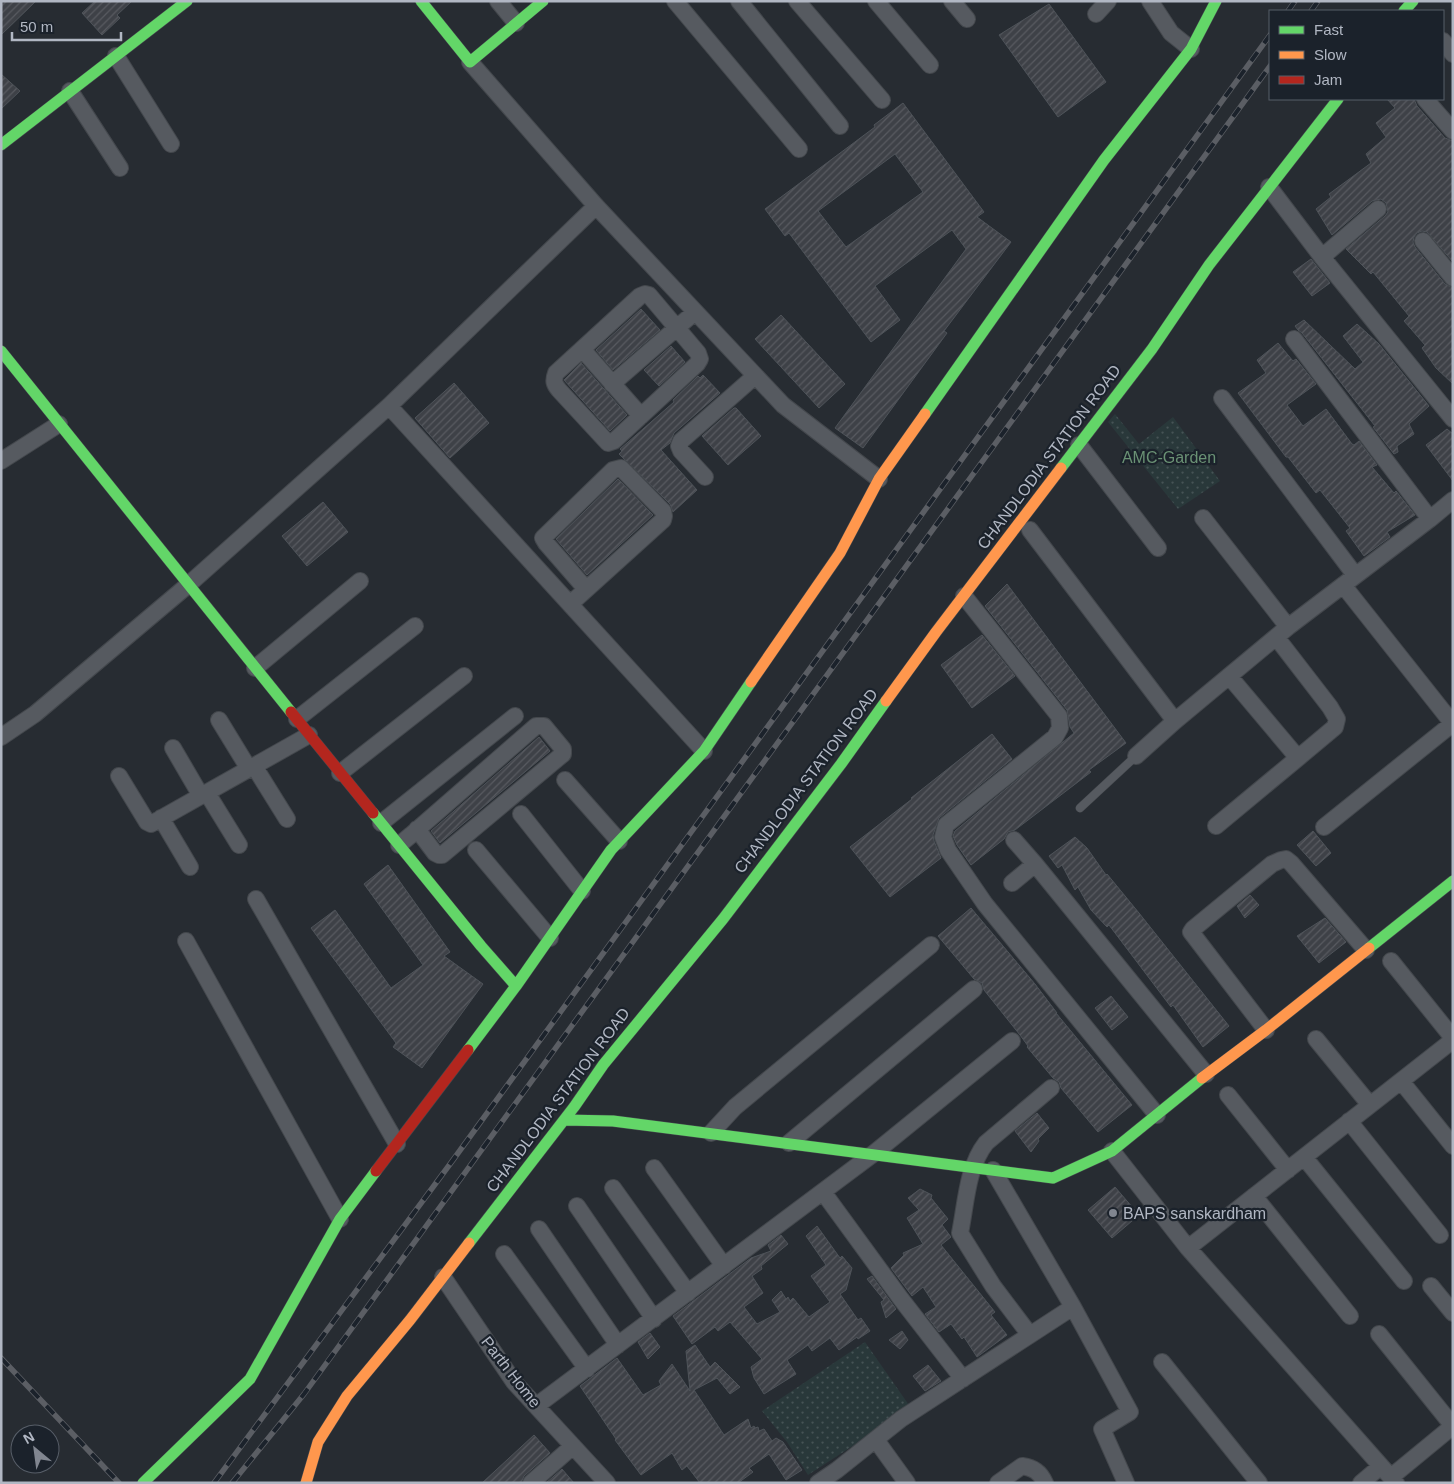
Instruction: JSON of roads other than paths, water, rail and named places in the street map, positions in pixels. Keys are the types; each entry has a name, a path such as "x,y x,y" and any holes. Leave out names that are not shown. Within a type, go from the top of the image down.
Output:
{"street":[{"path":"4,138 70,91 187,1"},
{"path":"421,1 470,62 596,206 755,376 783,405 879,479"},
{"path":"498,1 516,23"},
{"path":"470,62 543,1"},
{"path":"675,1 800,149"},
{"path":"739,1 840,126"},
{"path":"797,1 882,100"},
{"path":"876,1 930,65"},
{"path":"952,1 967,19"},
{"path":"1096,14 1108,1"},
{"path":"1150,1 1171,33 1191,49"},
{"path":"144,1483 250,1379 340,1219 516,986 611,850 704,751 840,554 879,479 1104,160 1191,49 1216,1"},
{"path":"1444,42 1453,54"},
{"path":"116,56 171,144"},
{"path":"70,91 120,168"},
{"name":"CHANDLODIA STATION ROAD","path":"306,1483 318,1442 347,1396 564,1120 603,1065 723,919 841,764 936,632 1152,349 1209,265 1337,100"},
{"path":"1426,100 1453,131"},
{"path":"1269,188 1322,257 1453,419"},
{"path":"1,737 35,714 188,585 389,406 596,206"},
{"path":"1322,257 1378,209"},
{"path":"1423,241 1453,278"},
{"path":"645,294 649,295 676,327 698,353 700,359 697,364 614,441 608,443 554,383 556,373 640,296 645,294"},
{"path":"612,384 695,312"},
{"path":"1294,338 1430,519"},
{"path":"582,349 641,416"},
{"path":"1,351 309,735 481,946 516,986"},
{"path":"706,477 681,451 679,446 681,441 755,376"},
{"path":"1222,398 1349,580 1453,724 1324,827"},
{"path":"389,406 704,751"},
{"path":"1,461 59,424"},
{"path":"1079,445 1158,548"},
{"path":"570,604 663,520 663,511 621,468 613,470 543,538 586,589"},
{"path":"1136,756 1175,720 1282,632 1453,500"},
{"path":"1203,518 1282,632 1337,719 1335,727 1216,826"},
{"path":"1030,530 1175,720"},
{"path":"255,668 360,581"},
{"path":"964,596 1058,716 1060,728 1055,737 946,824 943,837 948,850 985,904 1157,1115"},
{"path":"297,719 414,626"},
{"path":"340,773 464,676"},
{"path":"1229,676 1298,758"},
{"path":"381,823 515,716"},
{"path":"219,720 287,819"},
{"path":"399,845 417,829 536,726 544,726 564,749 563,754 442,854 435,853 417,829"},
{"path":"119,776 147,822 151,824 309,735"},
{"path":"173,748 238,845"},
{"path":"565,780 619,841"},
{"path":"521,814 582,891"},
{"path":"161,818 190,868"},
{"path":"1014,840 1206,1074"},
{"path":"476,850 550,938"},
{"path":"1266,1030 1191,932 1272,864 1286,859 1291,863 1366,950"},
{"path":"1012,883 1035,864"},
{"path":"564,1120 613,1121 1053,1178 1112,1151 1206,1074 1266,1030 1453,881"},
{"path":"256,898 396,1144"},
{"path":"186,941 340,1219"},
{"path":"711,1133 735,1108 931,945"},
{"path":"1188,1248 1451,1044 1391,961"},
{"path":"789,1143 974,989"},
{"path":"1316,1039 1370,1105"},
{"path":"536,1406 873,1154 1012,1041"},
{"path":"1401,1081 1453,1146"},
{"path":"1030,1335 993,1286 960,1233 973,1167 980,1151 986,1143 1051,1088"},
{"path":"1228,1094 1288,1170"},
{"path":"1349,1122 1440,1235"},
{"path":"1112,1151 1188,1248 1389,1475"},
{"path":"1304,1157 1404,1281"},
{"path":"654,1168 724,1266"},
{"path":"993,1170 1130,1412 1102,1429 1126,1483"},
{"path":"613,1188 688,1293"},
{"path":"823,1192 901,1300 962,1379"},
{"path":"1254,1196 1350,1316"},
{"path":"577,1206 654,1319"},
{"path":"539,1229 618,1345"},
{"path":"504,1254 587,1369"},
{"name":"Parth Home","path":"442,1277 514,1382 600,1480"},
{"path":"1430,1286 1453,1313"},
{"path":"818,1483 838,1470 901,1419 1072,1307"},
{"path":"1361,1483 1389,1475 1453,1426 1379,1334"},
{"path":"1162,1362 1259,1483"},
{"path":"876,1440 907,1483"},
{"path":"531,1483 572,1446"},
{"path":"998,1483 1022,1466 1032,1468 1042,1476 1045,1483"}],"lane":[{"path":"1080,808 1136,756"}],"railway":[{"path":"1289,10 1295,1"},
{"path":"1312,10 1318,1"},
{"path":"214,1483 453,1160 1269,36"},
{"path":"232,1483 304,1394 1269,67"},
{"path":"1,1358 119,1483"}],"place":[{"name":"BAPS sanskardham","path":"1113,1213"}],"park label":[{"name":"AMC-Garden","path":"1169,457"}]}
